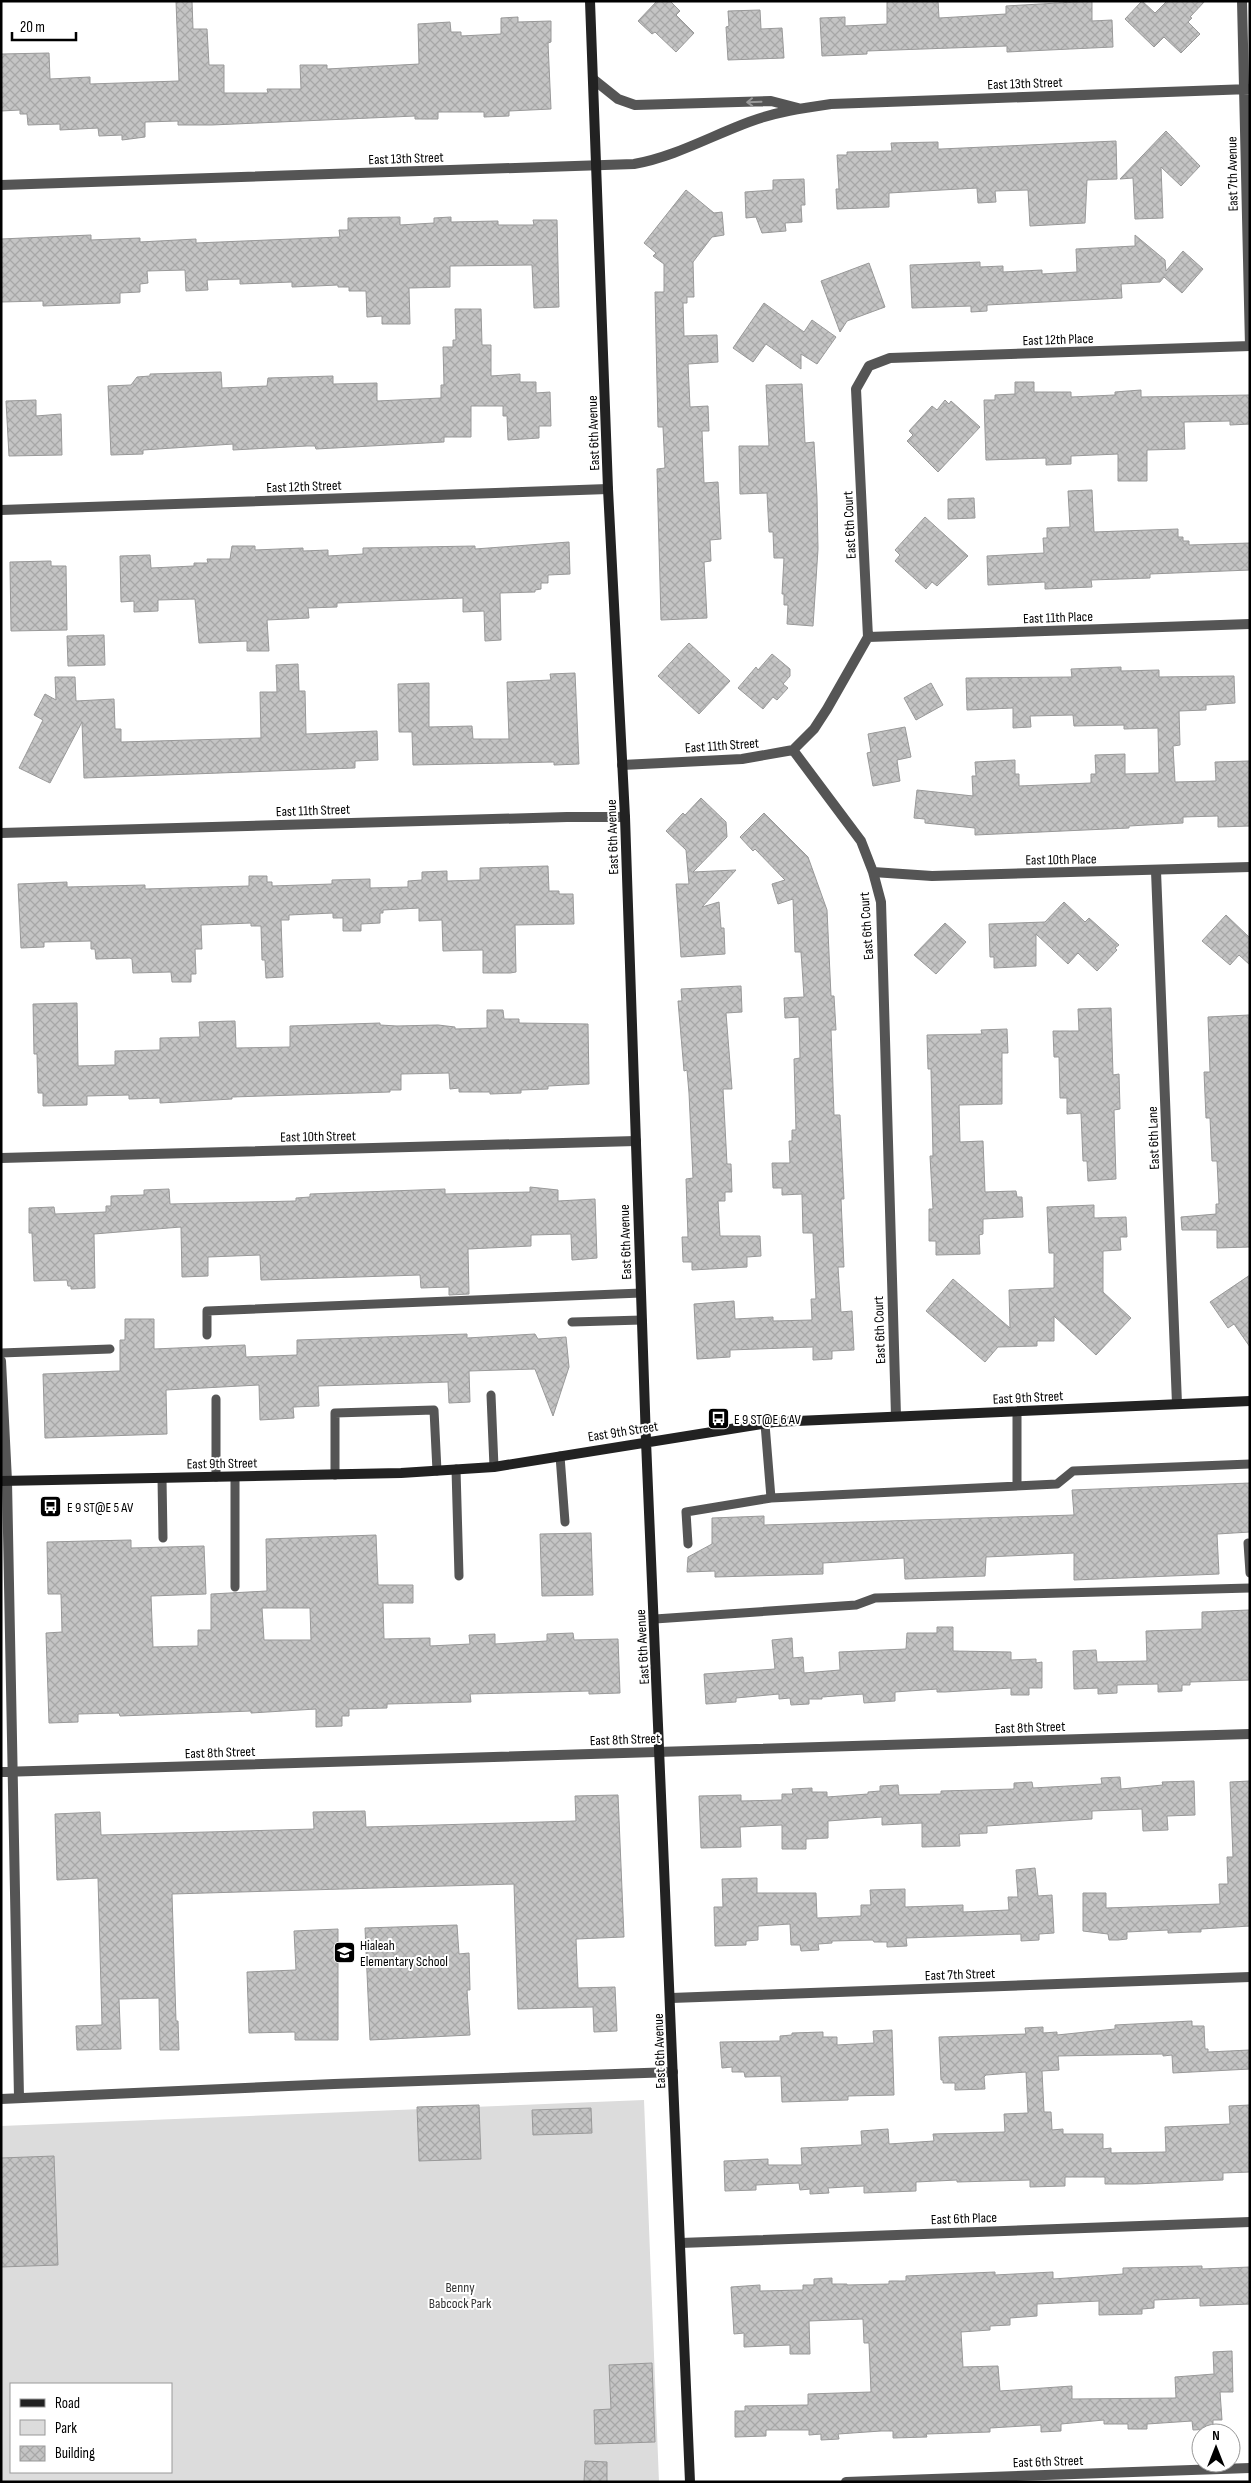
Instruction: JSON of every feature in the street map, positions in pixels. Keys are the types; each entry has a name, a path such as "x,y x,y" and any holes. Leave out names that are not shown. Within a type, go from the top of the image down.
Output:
{"street":[{"name":"East 6th Avenue","path":"590,1 608,489 625,817 646,1441 661,1752 690,2482"},
{"name":"East 7th Avenue","path":"1242,1 1247,89 1250,346"},
{"name":"East 13th Street","path":"593,79 618,99 635,105 771,101 802,109"},
{"name":"East 13th Street","path":"1,185 643,163 749,122 802,109 857,102 1247,89"},
{"name":"East 12th Place","path":"868,366 890,358 1250,346"},
{"name":"East 6th Court","path":"868,366 856,389 868,638"},
{"name":"East 12th Street","path":"1,510 608,489"},
{"name":"East 11th Place","path":"868,638 1250,624"},
{"path":"793,750 805,739 823,715 868,638"},
{"name":"East 6th Court","path":"793,750 860,841 873,872 881,902 896,1416"},
{"name":"East 11th Street","path":"622,765 742,758 793,750"},
{"name":"East 11th Street","path":"1,833 625,817"},
{"name":"East 10th Place","path":"873,872 932,876 1250,867"},
{"name":"East 6th Lane","path":"1156,871 1177,1404"},
{"name":"East 10th Street","path":"1,1158 636,1141"},
{"path":"1,1361 13,1772 19,2098"},
{"name":"East 9th Street","path":"4,1481 335,1475 437,1471 494,1467 646,1441 765,1424 896,1416 1250,1401"},
{"name":"East 8th Street","path":"1,1772 1250,1734"},
{"name":"East 7th Street","path":"671,1998 1250,1977"},
{"path":"1,2099 334,2084 673,2072"},
{"name":"East 6th Place","path":"680,2243 1250,2222"},
{"name":"East 6th Street","path":"846,2482 1250,2468"}],"lane":[{"path":"208,1335 207,1311 641,1293"},
{"path":"572,1322 642,1320"},
{"path":"1,1353 110,1349"},
{"path":"491,1395 494,1467"},
{"path":"216,1399 216,1477"},
{"path":"335,1475 335,1413 434,1410 437,1471"},
{"path":"1016,1411 1018,1486"},
{"path":"765,1424 771,1498"},
{"path":"560,1456 565,1522"},
{"path":"688,1544 686,1512 771,1498 1057,1484 1073,1471 1250,1464"},
{"path":"456,1469 459,1576"},
{"path":"235,1476 235,1587"},
{"path":"162,1478 163,1538"},
{"path":"1248,1543 1250,1573"},
{"path":"654,1619 856,1606 875,1598 1250,1588"}],"green space":[{"name":"Benny Babcock Park","path":"644,2100 659,2482 1,2482 1,2126"}],"building":[{"path":"176,1 192,1 193,29 207,29 209,65 224,65 224,93 268,93 267,89 301,89 300,65 327,65 327,69 419,64 418,24 450,22 451,32 461,32 461,36 501,34 501,18 518,17 518,22 551,21 551,42 548,43 551,109 509,111 509,116 484,117 484,112 438,112 438,119 415,119 415,116 212,125 178,125 178,121 145,122 145,137 122,140 122,135 99,136 98,128 60,130 60,124 28,125 27,114 20,114 20,110 1,111 1,54 49,53 50,79 90,77 90,84 179,81"},
{"path":"657,1 670,1 680,11 676,15 694,33 676,52 655,32 652,34 638,21"},
{"path":"887,1 938,1 939,18 1006,14 1006,6 1092,1 1092,21 1112,20 1113,47 1007,52 1007,46 867,51 867,54 822,56 820,18 845,17 845,26 887,24"},
{"path":"1142,1 1155,13 1167,1 1205,1 1190,17 1192,18 1188,22 1200,34 1181,53 1164,37 1154,47 1125,19"},
{"path":"760,10 761,29 782,28 784,58 728,60 726,27 729,26 728,11"},
{"path":"1166,131 1200,166 1181,186 1161,167 1163,218 1135,219 1133,178 1120,179"},
{"path":"1116,141 1117,179 1087,180 1085,223 1030,226 1028,190 995,191 996,202 978,203 977,188 889,193 889,207 837,209 836,189 839,189 837,155 847,155 847,152 892,151 891,143 938,142 938,149 941,149"},
{"path":"804,179 805,205 801,205 802,222 785,223 786,231 762,233 756,217 746,218 745,192 773,190 773,180"},
{"path":"686,190 714,213 722,212 724,235 712,237 693,262 694,297 687,297 687,303 683,303 684,336 717,335 718,362 688,364 690,407 708,406 709,431 702,431 704,483 718,482 721,539 710,540 711,561 704,562 707,618 661,620 657,469 665,468 663,427 658,427 655,292 664,292 664,264 653,256 656,253 644,243"},
{"path":"400,217 400,225 434,223 434,218 451,217 451,222 498,221 498,225 534,225 533,220 557,220 559,307 534,308 532,265 450,266 450,287 409,288 410,324 382,324 382,316 367,317 366,291 349,291 349,287 338,287 338,285 292,287 292,282 240,284 240,279 207,280 208,290 186,291 185,270 147,271 148,283 140,284 140,292 120,293 120,303 43,306 43,301 1,302 1,239 91,235 91,240 140,238 140,242 196,239 196,243 340,237 339,230 348,230 348,218"},
{"path":"1135,235 1165,260 1166,271 1183,251 1203,269 1182,293 1164,277 1160,282 1121,284 1122,298 987,305 987,311 971,312 971,306 912,308 910,265 980,262 980,267 1003,266 1003,272 1042,270 1042,274 1077,272 1076,249 1135,246"},
{"path":"869,263 885,307 847,321 840,332 821,281"},
{"path":"764,303 804,332 812,320 836,337 817,364 801,354 801,369 766,344 753,362 733,348"},
{"path":"455,309 481,309 482,345 491,345 491,376 520,374 520,382 536,382 536,393 550,392 551,426 539,426 539,438 508,440 507,416 503,416 503,406 471,406 471,437 444,437 444,442 316,449 315,446 307,446 233,450 233,444 143,450 143,454 111,455 108,386 131,385 137,377 150,376 150,374 221,372 222,388 267,386 268,378 333,376 333,384 377,383 377,401 441,398 441,385 444,385 443,347 453,347 453,340 456,340"},
{"path":"1015,382 1034,382 1034,392 1071,392 1071,397 1115,395 1115,392 1141,390 1141,397 1250,395 1250,424 1230,425 1230,421 1184,422 1185,449 1147,450 1147,481 1118,481 1118,454 1071,456 1071,464 1046,465 1046,458 986,460 984,400 995,400 995,395 1015,394"},
{"path":"802,384 805,443 814,442 817,497 818,549 813,626 787,624 788,605 784,605 784,594 782,594 784,558 774,558 773,532 769,532 767,493 740,494 739,446 769,446 766,385"},
{"path":"36,400 36,416 61,414 62,455 9,456 6,401"},
{"path":"945,400 949,404 951,401 980,427 938,472 907,441 913,435 909,431 932,406 937,410"},
{"path":"1092,490 1094,532 1178,529 1178,537 1183,537 1183,541 1189,541 1189,545 1250,543 1250,570 1150,574 1150,578 1091,580 1092,587 1045,589 1045,582 988,585 987,556 1044,553 1043,538 1047,538 1047,528 1070,527 1068,491"},
{"path":"974,498 975,518 948,519 948,499"},
{"path":"925,517 968,556 937,586 932,582 926,589 895,561 900,555 895,550"},
{"path":"569,542 570,574 548,575 548,583 541,583 541,589 535,590 535,592 500,593 501,640 485,641 484,611 463,612 463,598 337,603 337,607 308,608 309,618 267,620 269,651 247,651 247,641 199,643 195,599 158,600 158,611 134,612 134,601 121,602 120,556 150,555 151,568 194,566 194,563 208,563 207,559 230,559 232,546 255,546 255,550 303,548 303,551 328,550 328,556 363,554 363,548 475,546 475,549"},
{"path":"51,561 51,566 66,566 67,630 11,631 10,562"},
{"path":"104,635 105,665 68,666 67,636"},
{"path":"689,643 730,681 699,714 658,676"},
{"path":"772,654 790,669 790,676 783,684 788,688 777,700 773,697 763,709 738,688 756,667 758,670"},
{"path":"298,664 299,691 305,691 306,734 377,731 378,760 355,761 355,768 84,778 82,722 50,783 19,768 43,720 34,715 45,694 56,700 55,677 75,677 76,701 114,699 115,729 121,729 121,742 261,738 260,692 277,692 276,665"},
{"path":"1121,667 1121,671 1159,670 1159,677 1234,676 1235,703 1206,705 1206,710 1179,711 1180,745 1173,746 1175,782 1216,781 1215,762 1250,761 1250,826 1218,827 1218,816 1183,817 1183,823 1129,826 1129,828 975,835 975,828 925,823 925,819 914,818 917,790 973,796 972,776 976,776 975,762 1015,760 1015,774 1019,774 1019,786 1091,783 1091,774 1096,774 1095,755 1125,754 1125,774 1159,773 1158,728 1124,729 1124,725 1074,726 1073,715 1030,716 1031,727 1013,728 1013,708 967,710 966,678 1072,677 1071,669"},
{"path":"575,673 579,764 554,765 554,762 413,765 412,732 399,732 398,684 429,683 429,727 472,726 473,739 509,739 507,682 551,680 550,674"},
{"path":"931,683 943,705 916,720 904,698"},
{"path":"905,727 911,757 897,760 900,781 873,786 867,753 871,752 868,734"},
{"path":"701,798 726,822 727,837 693,872 736,870 702,907 719,902 721,928 724,928 725,954 681,957 676,884 689,884 686,850 666,831"},
{"path":"764,813 808,857 827,910 831,996 834,996 836,1030 831,1030 834,1115 840,1115 844,1199 841,1199 844,1267 838,1267 841,1312 852,1311 854,1350 832,1351 832,1359 813,1360 813,1347 730,1350 730,1357 697,1359 694,1304 734,1301 735,1319 773,1317 773,1321 812,1320 811,1299 816,1299 813,1233 803,1233 802,1194 782,1195 782,1188 773,1188 772,1163 790,1163 789,1141 792,1141 792,1130 796,1130 794,1059 800,1058 799,1017 785,1018 784,998 804,997 801,952 795,952 793,899 778,904 772,884 785,880 755,849 753,851 740,837"},
{"path":"548,866 549,891 559,891 559,894 573,894 574,924 515,925 516,972 510,973 483,973 483,950 443,951 442,920 419,921 419,908 383,910 383,913 380,913 380,923 361,924 361,931 343,931 343,918 333,918 333,913 289,915 289,920 281,920 283,977 266,978 265,960 262,960 261,926 251,926 251,923 201,925 202,949 195,949 196,974 191,974 191,982 172,982 171,972 133,973 132,959 130,958 96,959 95,949 91,949 91,941 44,942 44,947 21,948 18,884 67,882 67,887 145,885 145,889 249,886 249,876 267,876 267,882 272,882 272,886 332,884 332,880 370,879 370,888 408,887 408,881 422,880 422,872 447,871 447,881 480,880 480,868"},
{"path":"1064,902 1085,922 1089,918 1119,945 1115,948 1117,950 1097,971 1078,953 1068,964 1036,934 1036,966 994,968 994,957 990,957 989,924 1045,922"},
{"path":"1226,915 1250,938 1250,965 1239,955 1230,965 1202,941"},
{"path":"945,923 966,942 936,974 914,955"},
{"path":"741,986 742,1012 726,1013 732,1089 723,1089 727,1164 731,1164 732,1192 725,1192 725,1201 718,1201 720,1236 760,1236 761,1256 747,1257 747,1267 692,1270 692,1262 683,1262 682,1237 688,1237 686,1179 693,1178 689,1093 687,1070 684,1071 678,1001 682,1001 681,989"},
{"path":"77,1003 78,1066 115,1065 115,1051 160,1050 160,1038 200,1037 199,1022 235,1021 236,1048 290,1047 290,1026 380,1023 380,1025 397,1026 438,1025 455,1027 455,1029 487,1028 487,1010 503,1010 504,1019 519,1019 519,1023 588,1024 589,1084 548,1086 548,1089 521,1090 521,1093 490,1094 490,1092 459,1092 459,1088 450,1089 449,1073 401,1074 401,1090 390,1090 390,1092 232,1097 232,1099 160,1103 160,1098 129,1099 129,1095 87,1096 87,1105 43,1106 43,1093 38,1093 37,1054 34,1054 33,1004"},
{"path":"1111,1008 1113,1075 1119,1074 1120,1109 1114,1110 1116,1179 1088,1181 1087,1161 1083,1161 1081,1113 1067,1114 1067,1098 1060,1098 1059,1057 1054,1057 1053,1031 1079,1031 1078,1009"},
{"path":"1249,1015 1250,1247 1217,1248 1217,1230 1182,1230 1181,1217 1216,1214 1216,1204 1219,1204 1217,1161 1212,1161 1210,1118 1206,1118 1204,1072 1210,1072 1208,1017"},
{"path":"1007,1029 1008,1053 1002,1053 1002,1104 959,1105 960,1142 983,1141 985,1192 1016,1191 1017,1197 1022,1197 1023,1217 983,1219 983,1234 979,1235 980,1254 936,1255 936,1241 929,1241 929,1209 933,1209 930,1156 933,1156 931,1069 928,1069 927,1035 982,1034 981,1030"},
{"path":"530,1187 558,1190 558,1201 595,1199 597,1258 572,1260 571,1234 531,1235 531,1246 468,1249 469,1294 449,1295 449,1287 421,1288 420,1275 261,1280 260,1255 208,1257 208,1276 182,1277 181,1227 94,1234 95,1288 71,1289 71,1286 68,1286 67,1280 34,1281 32,1233 29,1233 29,1208 54,1207 55,1214 106,1212 106,1206 111,1206 111,1196 144,1195 144,1190 169,1189 170,1204 296,1201 296,1198 310,1197 310,1194 445,1189 445,1194 530,1192"},
{"path":"1094,1205 1094,1218 1126,1217 1127,1237 1120,1237 1121,1250 1103,1251 1103,1292 1131,1318 1096,1355 1054,1316 1054,1341 1037,1341 1037,1346 998,1347 985,1362 926,1311 953,1279 1010,1328 1009,1290 1054,1288 1054,1253 1049,1253 1047,1207"},
{"path":"1250,1275 1250,1347 1234,1324 1228,1328 1210,1302"},
{"path":"125,1319 154,1319 154,1349 245,1345 246,1357 297,1355 297,1340 467,1334 467,1338 535,1334 538,1339 566,1337 569,1367 553,1416 535,1369 469,1371 470,1402 449,1403 448,1382 318,1386 319,1406 293,1407 294,1418 260,1420 259,1385 166,1390 167,1434 45,1438 43,1374 120,1371 120,1340 125,1340"},
{"path":"1250,1483 1250,1532 1217,1534 1219,1574 1074,1580 1074,1553 986,1557 985,1576 905,1579 904,1558 823,1563 823,1574 715,1577 715,1571 687,1572 688,1557 712,1544 712,1518 764,1516 764,1525 1074,1515 1072,1490"},
{"path":"591,1533 593,1595 542,1596 540,1534"},
{"path":"376,1535 378,1585 413,1585 413,1603 383,1603 384,1639 430,1638 430,1646 470,1644 469,1635 495,1634 495,1644 547,1641 547,1634 573,1633 574,1640 618,1639 620,1693 589,1694 589,1691 470,1694 471,1702 387,1704 387,1708 349,1709 349,1716 342,1716 342,1726 316,1727 316,1709 251,1713 251,1711 120,1716 119,1713 78,1714 78,1722 49,1723 46,1633 62,1632 61,1594 48,1594 47,1542 131,1540 131,1548 204,1546 206,1594 151,1596 153,1647 198,1646 198,1630 211,1630 211,1594 267,1591 266,1539","holes":["262,1608 310,1608 311,1640 264,1640"]},
{"path":"1249,1610 1250,1680 1190,1682 1190,1685 1182,1685 1182,1691 1158,1692 1158,1684 1117,1685 1117,1693 1098,1694 1098,1688 1074,1689 1073,1651 1096,1650 1097,1662 1147,1661 1146,1631 1202,1629 1202,1612"},
{"path":"937,1627 953,1627 953,1651 1011,1652 1011,1660 1036,1659 1036,1663 1042,1662 1042,1688 1029,1688 1029,1695 1011,1695 1011,1688 945,1692 937,1692 937,1689 895,1692 895,1701 864,1703 863,1694 822,1697 822,1699 809,1699 809,1704 791,1705 790,1698 779,1699 779,1694 736,1698 736,1702 706,1704 704,1674 775,1669 772,1640 792,1638 793,1658 803,1657 804,1673 840,1670 839,1652 906,1649 907,1633 937,1633"},
{"path":"1120,1777 1121,1789 1163,1785 1162,1782 1194,1781 1195,1815 1167,1816 1168,1830 1143,1831 1142,1809 1092,1811 1092,1819 987,1826 987,1833 959,1834 960,1846 922,1847 922,1823 882,1825 882,1817 828,1821 828,1838 806,1839 806,1849 782,1849 782,1825 740,1827 741,1847 701,1848 699,1796 741,1795 741,1801 782,1800 782,1794 793,1794 792,1789 812,1788 812,1792 827,1792 827,1797 868,1794 868,1792 880,1791 880,1786 898,1785 899,1795 941,1794 941,1791 1014,1789 1014,1783 1032,1782 1033,1788 1102,1784 1101,1778"},
{"path":"1250,1781 1250,1926 1201,1929 1201,1932 1168,1933 1168,1930 1127,1932 1127,1939 1118,1940 1109,1940 1108,1934 1083,1931 1083,1893 1106,1893 1106,1908 1220,1904 1219,1884 1228,1884 1227,1857 1233,1857 1230,1782"},
{"path":"618,1795 624,1937 576,1939 578,1988 615,1987 617,2031 594,2032 593,2007 518,2009 514,1884 172,1894 176,2021 178,2021 179,2050 160,2050 159,1998 119,1999 121,2049 77,2050 76,2026 102,2025 98,1878 57,1880 55,1814 100,1812 101,1835 314,1829 313,1812 365,1811 366,1827 576,1821 575,1796"},
{"path":"1035,1868 1038,1896 1052,1895 1054,1933 1039,1934 1039,1940 1021,1941 1021,1934 906,1938 907,1946 887,1947 887,1942 874,1942 873,1940 832,1941 832,1943 818,1944 819,1950 801,1951 800,1945 791,1945 790,1924 758,1926 758,1940 746,1941 746,1945 715,1946 714,1907 723,1907 722,1879 757,1878 757,1893 816,1893 817,1918 861,1916 861,1905 871,1905 870,1890 905,1889 905,1907 963,1905 963,1912 1009,1910 1008,1897 1018,1897 1016,1870"},
{"path":"457,1925 459,1954 469,1953 470,1990 467,1990 470,2035 370,2040 365,1928"},
{"path":"338,1929 338,2040 295,2040 295,2032 249,2033 247,1972 296,1970 294,1931"},
{"path":"1192,2021 1192,2026 1204,2026 1205,2049 1208,2049 1208,2052 1250,2050 1250,2069 1173,2073 1172,2055 1058,2056 1059,2070 1042,2071 1044,2112 1051,2112 1052,2130 1063,2129 1063,2134 1103,2134 1103,2149 1111,2148 1111,2153 1166,2152 1165,2127 1230,2124 1229,2106 1250,2105 1250,2172 1223,2173 1223,2180 1135,2184 1105,2184 1105,2177 1065,2177 1065,2186 1030,2187 1030,2180 957,2182 957,2180 916,2182 916,2191 864,2193 864,2186 828,2188 829,2193 810,2194 810,2189 800,2190 799,2183 756,2185 756,2190 725,2191 724,2161 768,2159 768,2165 802,2165 801,2148 862,2145 861,2131 888,2129 889,2144 934,2141 933,2134 1005,2132 1004,2114 1028,2113 1026,2072 986,2075 984,2077 985,2089 955,2090 955,2083 943,2083 943,2080 941,2080 939,2037 1026,2034 1025,2028 1043,2027 1043,2033 1057,2032 1057,2035 1115,2029 1115,2025"},
{"path":"892,2030 894,2095 848,2096 848,2100 782,2102 781,2076 745,2077 744,2072 732,2072 732,2067 722,2068 720,2042 780,2041 780,2036 792,2035 792,2033 823,2032 823,2037 837,2037 837,2045 874,2043 873,2031"},
{"path":"479,2105 481,2159 419,2161 417,2107"},
{"path":"591,2108 592,2133 533,2135 532,2110"},
{"path":"54,2156 58,2265 1,2267 1,2158"},
{"path":"1202,2266 1202,2269 1250,2267 1250,2304 1200,2306 1200,2298 1154,2300 1154,2308 1142,2309 1142,2314 1099,2315 1099,2301 1037,2304 1037,2316 1010,2318 1010,2325 990,2326 990,2330 961,2332 963,2367 998,2366 1000,2391 1072,2386 1072,2399 1176,2398 1175,2377 1214,2374 1213,2352 1232,2351 1233,2392 1220,2392 1222,2420 1213,2420 1213,2423 1192,2423 1192,2421 1147,2424 1147,2429 1128,2429 1128,2424 1104,2424 1104,2420 1061,2424 1061,2431 1041,2432 1041,2425 990,2428 990,2432 926,2434 927,2437 893,2438 893,2431 881,2431 838,2434 839,2439 821,2440 821,2434 809,2435 809,2430 766,2430 766,2436 735,2437 735,2411 745,2411 745,2406 808,2405 808,2394 871,2392 869,2343 864,2343 863,2319 809,2321 810,2354 790,2354 790,2345 744,2347 744,2333 734,2334 731,2287 760,2285 760,2291 803,2290 803,2285 814,2285 814,2279 832,2278 832,2284 847,2285 889,2284 889,2281 906,2281 906,2276 995,2272 995,2275 1053,2272 1053,2279 1123,2274 1123,2268"},
{"path":"652,2363 655,2442 595,2444 594,2410 611,2409 609,2365"},
{"path":"585,2461 607,2462 607,2482 584,2482"}],"place":[{"name":"E 9 ST@E 6 AV","path":"718,1419"},
{"name":"E 9 ST@E 5 AV","path":"51,1507"},
{"name":"Hialeah Elementary School","path":"344,1953"}]}
